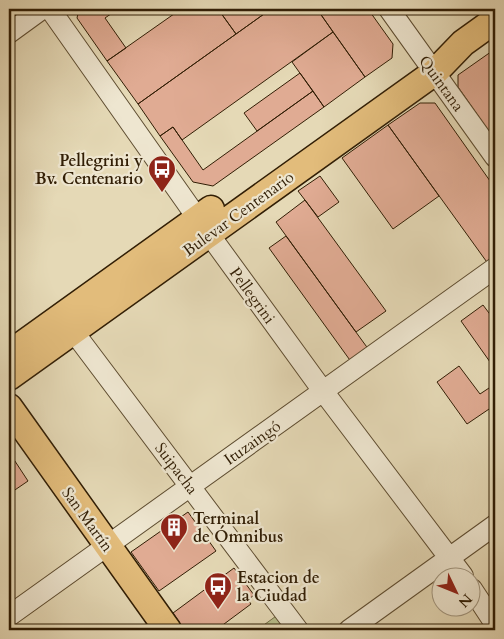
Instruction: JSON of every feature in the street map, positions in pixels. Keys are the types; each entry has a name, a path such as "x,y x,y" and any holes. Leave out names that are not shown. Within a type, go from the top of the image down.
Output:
{"main road":[{"name":"Bulevar Centenario","path":"9,354 203,226 495,20"},
{"name":"Bulevar Centenario","path":"9,377 73,331 203,226"},
{"name":"San Martín","path":"9,407 168,630"}],"street":[{"path":"9,33 42,9"},
{"name":"Pellegrini","path":"50,9 323,392 456,566"},
{"name":"Quintana","path":"389,9 495,157"},
{"name":"Ituzaingó","path":"9,616 495,268"},
{"name":"Suipacha","path":"73,331 298,630"},
{"path":"349,630 495,524"},
{"path":"482,605 495,624"}],"green space":[{"path":"283,611 298,630 257,630"}],"building":[{"path":"79,9 118,9 105,18 126,48 107,61 77,18"},
{"path":"181,9 218,9 236,34 138,104 107,61"},
{"path":"218,9 271,9 236,34"},
{"path":"271,9 317,9 333,32 182,140 173,127 160,136 138,104"},
{"path":"317,9 368,9 393,44 392,58 365,77"},
{"path":"333,32 365,77 324,107 292,62"},
{"path":"495,49 495,140 458,87 458,75"},
{"path":"300,73 313,91 257,131 244,113"},
{"path":"313,91 324,107 213,186 193,182 160,136 173,127 203,170"},
{"path":"420,103 435,103 495,188 495,260 489,265 388,125"},
{"path":"388,125 439,196 393,229 342,158"},
{"path":"320,176 339,202 318,217 298,191"},
{"path":"305,200 386,311 356,332 276,222"},
{"path":"286,236 369,350 352,363 269,248"},
{"path":"483,305 495,321 495,369 461,321"},
{"path":"459,366 480,394 495,384 495,405 467,424 437,382"},
{"path":"9,452 28,481 9,494"},
{"name":"Terminal de Ómnibus","path":"188,512 216,551 159,591 131,552"},
{"path":"234,568 254,595 248,600 251,604 216,630 192,630 188,625 184,629 173,613"}],"place":[{"name":"Pellegrini y Bv. Centenario","path":"162,193"},
{"name":"Terminal de Ómnibus","path":"174,551"},
{"name":"Estacion de la Ciudad","path":"218,610"}]}
